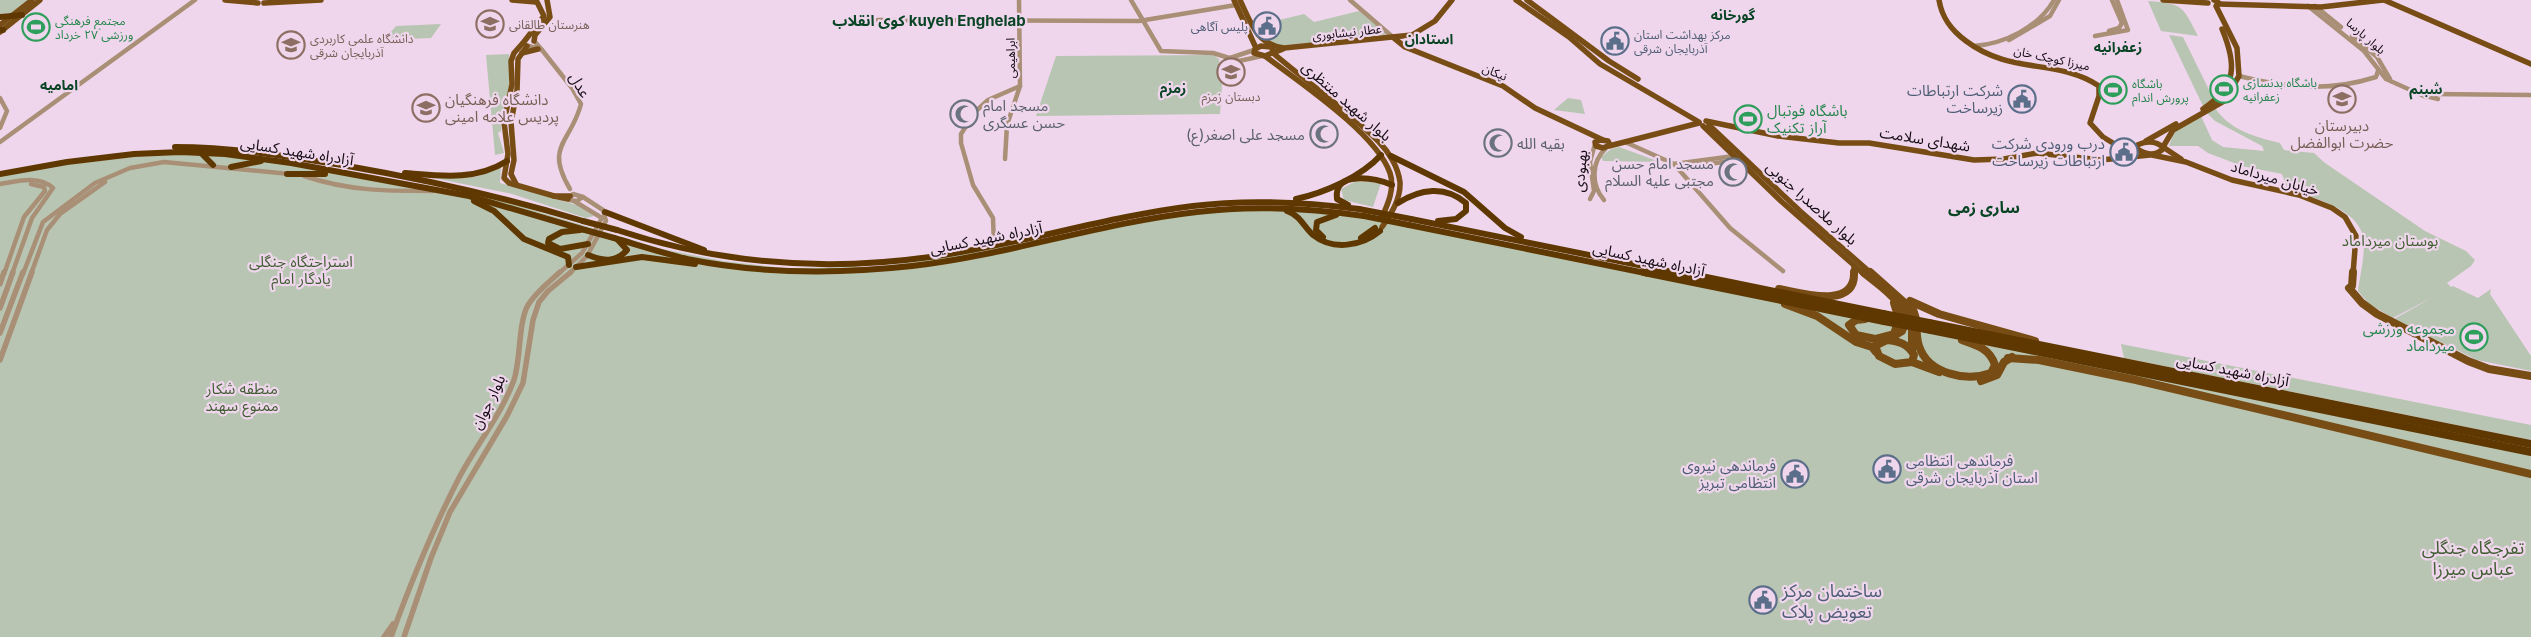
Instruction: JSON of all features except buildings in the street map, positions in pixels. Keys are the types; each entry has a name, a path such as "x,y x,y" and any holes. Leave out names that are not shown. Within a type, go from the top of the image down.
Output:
{"highway":[{"path":"0,17 22,15"},
{"name":"آزادراه شهید کسایی","path":"0,170 112,151 194,147 262,152 513,200 583,221 616,236 667,254 729,265 804,271 913,266 1026,246 1166,216 1261,205 1410,222 1544,245 1714,279 1883,317"},
{"path":"201,153 213,165"},
{"name":"آزادراه شهید کسایی","path":"0,174 106,157 201,153 268,159 375,175 504,204 585,230 681,250 734,258 801,264 873,263 932,256 1173,209 1320,204 1359,209"},
{"path":"1261,205 1311,196 1368,167 1379,160 1381,155"},
{"path":"1391,156 1413,170 1447,183 1472,197 1502,228 1544,245"},
{"path":"231,167 268,159"},
{"path":"287,174 309,172 375,175 472,175 490,171 507,161"},
{"path":"1392,185 1384,180 1363,178 1340,185 1335,194 1337,199 1359,209 1410,222 1456,219 1466,212 1466,203 1454,194 1436,191 1418,193 1398,203"},
{"path":"464,195 494,211 524,239 568,257 573,266 642,257 681,263 729,265"},
{"path":"1261,205 1297,215 1313,235 1330,242 1357,243 1372,238 1379,228"},
{"path":"1313,210 1323,212 1322,218 1316,225 1318,234 1331,240 1340,242 1360,239 1379,228"},
{"path":"604,212 679,242 734,258"},
{"path":"1322,218 1351,214"},
{"name":"آزادراه شهید کسایی","path":"1410,222 1743,293 1883,317"},
{"path":"585,230 562,232 549,239 548,244 560,249 580,247 588,244"},
{"path":"588,255 600,261 620,257 627,250 616,236"},
{"path":"1883,317 1930,327"},
{"name":"آزادراه شهید کسایی","path":"1930,327 2091,355 2531,444"},
{"name":"آزادراه شهید کسایی","path":"1930,327 2099,364 2531,452"}],"main road":[{"path":"1,29 12,16 32,0"},
{"path":"1,29 40,0"},
{"path":"225,0 321,0"},
{"path":"512,0 547,0 550,17 535,35 535,42 525,45 512,56 512,84 504,122 507,161 504,178 509,183 554,196 571,198"},
{"name":"عطار نیشابوری","path":"1290,48 1394,38 1422,30 1441,16 1452,0"},
{"name":"بلوار ملاصدرا جنوبی","path":"1516,0 1572,39 1603,66 1694,116"},
{"name":"بلوار ملاصدرا جنوبی","path":"1527,0 1615,65 1706,125 1800,211 1900,298"},
{"name":"میرزا کوچک خان","path":"1939,0 1940,9 1947,24 1983,54 2008,63 2076,74 2094,82 2098,86 2100,97 2092,111 2090,123 2103,137 2125,153"},
{"path":"2162,0 2313,7 2350,5 2384,0 2531,64"},
{"path":"2189,0 2212,2"},
{"path":"2350,5 2368,0"},
{"path":"2390,0 2531,59"},
{"path":"517,185 511,174 514,160 512,116 517,91 520,54 544,16 536,1"},
{"path":"1236,2 1248,15 1260,40 1268,47"},
{"path":"1236,2 1255,49 1268,47 1290,48"},
{"path":"2125,153 2133,156 2151,155 2160,152 2173,130 2224,101 2239,76 2239,54 2212,2"},
{"path":"2125,153 2212,103 2223,93 2232,75 2231,48 2212,2"},
{"path":"1241,16 1248,15"},
{"name":"نیکان","path":"1394,38 1405,47 1503,86 1535,108 1584,133"},
{"name":"میرزا کوچک خان","path":"1973,46 2020,64 2089,77 2100,82 2105,92 2096,112 2094,123 2098,130 2125,153"},
{"name":"بلوار شهید منتظری","path":"1268,47 1274,50 1273,54 1379,142 1391,156 1400,180 1398,203"},
{"path":"1263,56 1290,48"},
{"name":"بلوار شهید منتظری","path":"1255,49 1256,54 1263,56 1362,136 1381,155 1391,174 1392,185"},
{"path":"520,54 527,50 540,50"},
{"path":"1584,133 1595,144 1608,147 1706,125 1731,125"},
{"path":"1706,125 1731,125"},
{"name":"بلوار ملاصدرا جنوبی","path":"1706,125 1734,158 1903,309 1902,328"},
{"name":"شهدای سلامت","path":"1731,125 1778,136 1839,143 1869,143 1968,159 2004,159 2046,153 2086,159 2115,158 2125,153"},
{"path":"505,134 512,132"},
{"path":"1584,133 1609,142 1608,147"},
{"path":"1595,144 1604,140 1625,142"},
{"path":"2146,141 2155,142 2186,162"},
{"path":"2138,145 2136,148 2151,155 2186,162"},
{"path":"2125,153 2186,162"},
{"name":"خیابان میرداماد","path":"2186,162 2231,180 2304,197 2336,212 2349,223 2355,234 2355,260 2352,286 2349,288 2362,303 2390,321 2475,364 2531,376"},
{"path":"1379,228 1391,195 1392,185"},
{"path":"1379,228 1398,203"},
{"path":"1714,279 1815,295 1838,295 1852,290 1855,285 1857,278 1854,266"},
{"path":"1885,284 1915,304 1940,314 2091,355"},
{"path":"1743,293 1805,311 1856,342 1872,347 1883,360 1895,364 1912,362 1955,379 1975,382 1984,381 1997,375 2008,358 2024,354 2099,364"},
{"path":"1900,298 1916,314 1919,347 1931,363 1953,374 1970,378 1985,376 1994,370 1994,360 1980,346 1930,327"},
{"path":"1900,298 1912,316 1912,350 1914,358 1912,362"},
{"path":"1883,317 1856,320 1849,325 1857,336 1870,339 1889,336 1902,328"},
{"path":"1876,352 1875,346 1899,336 1902,328"},
{"path":"1856,342 1898,342 1912,350"},
{"path":"2008,358 2039,360 2136,380 2531,474"}],"street":[{"path":"0,142 143,40 195,0"},
{"name":"ابراهیمی","path":"1005,159 1007,125 1020,86 1019,0"},
{"path":"1130,0 1161,51 1213,53 1245,61 1263,56"},
{"path":"1350,0 1394,38"},
{"path":"1973,46 1991,44 2016,33 2045,15 2054,0"},
{"path":"1993,54 1990,48 2023,33 2050,16 2059,0"},
{"path":"2112,0 2122,26 2118,29 2093,35 2128,30 2117,0"},
{"path":"878,20 1142,20 1236,2"},
{"name":"بلوار پارسا","path":"2313,7 2364,50 2374,61 2378,71 2391,83 2428,95"},
{"name":"بلوار پارسا","path":"2313,7 2373,54 2390,78 2406,88 2428,95"},
{"name":"عدل","path":"535,42 572,88 581,104 564,140 557,162 560,173 570,189"},
{"path":"525,45 540,50"},
{"path":"1230,58 1255,49"},
{"path":"2239,76 2289,85 2328,88 2368,80 2376,77 2378,71"},
{"path":"994,245 993,218 973,186 961,143 961,134 971,118 988,100 1020,86"},
{"path":"2428,95 2531,96"},
{"path":"2428,95 2434,99 2438,97 2531,96"},
{"path":"0,98 7,111 0,128"},
{"path":"1625,142 1679,168 1730,228 1783,271"},
{"name":"بهبودی","path":"1595,144 1590,162 1596,191 1604,200"},
{"name":"بهبودی","path":"1593,173 1596,156 1608,147"},
{"path":"1674,164 1734,158"},
{"path":"1679,168 1734,158"},
{"path":"0,333 43,222 96,183 116,173 141,165 164,162 213,165 287,174 367,191 441,191"},
{"path":"0,360 43,239 54,220 100,185 141,165"},
{"path":"0,284 24,217 45,190 38,185 2,183"},
{"path":"0,308 32,218 53,188 48,183 2,183"},
{"path":"570,189 571,198 581,195"},
{"path":"570,189 604,212"},
{"name":"بهبودی","path":"1590,199 1596,191"},
{"name":"بلوار جوان","path":"404,637 427,569 450,514 505,420 523,382 530,356 534,314 549,290 573,266 602,218 571,198"},
{"name":"بلوار جوان","path":"391,637 416,569 445,506 461,474 486,436 514,379 527,307 537,292 588,255 606,221 604,212"},
{"path":"384,637 400,612"}],"green space":[{"path":"0,0 28,0 11,13 0,14"},
{"path":"2148,1 2168,3 2180,8 2198,36 2161,31"},
{"path":"1359,11 1387,34 1383,36 1277,46 1267,42 1261,30 1276,26 1271,22 1304,14 1314,22"},
{"path":"441,24 431,38 384,40 396,26"},
{"path":"2169,35 2183,37 2213,98 2203,106"},
{"path":"509,54 509,86 501,131 498,133 504,153 495,155 486,55"},
{"path":"1213,55 1219,59 1222,86 1220,114 1036,116 1056,56"},
{"path":"1568,98 1581,100 1585,114 1554,110"},
{"name":"بوستان میرداماد","path":"2215,108 2228,122 2244,132 2280,143 2284,150 2314,153 2325,163 2425,231 2466,251 2475,260 2471,266 2447,283 2451,287 2453,286 2478,298 2491,289 2490,294 2531,356 2531,371 2477,360 2394,319 2435,296 2393,318 2369,304 2358,291 2363,254 2362,233 2357,224 2341,210 2331,204 2288,190 2282,174 2242,166 2208,153 2198,146 2169,146 2175,129 2201,116 2212,140 2223,147 2264,151 2262,146 2215,121 2207,113"},
{"path":"1619,147 1660,162 1603,161 1601,157 1611,149"},
{"name":"منطقه شکار ممنوع سهند","path":"196,150 493,198 662,249 723,261 783,268 876,267 914,262 1240,206 1370,215 2531,447 2531,637 0,637 0,172"},
{"path":"501,167 500,183 577,205 594,216 586,218 512,194 419,175 475,177"},
{"path":"1356,181 1381,183 1373,207 1344,200 1341,189"},
{"path":"2121,344 2531,425 2531,440 2124,358"}],"place":[{"name":"هنرستان طالقانی","path":"490,24"},
{"name":"پلیس آگاهی","path":"1267,26"},
{"name":"مجتمع فرهنگی ورزشی ۲۷ خرداد","path":"36,27"},
{"name":"مرکز بهداشت استان آذربایجان شرقی","path":"1615,41"},
{"name":"دانشگاه علمی کاربردی آذربایجان شرقی","path":"291,45"},
{"name":"دبستان زمزم","path":"1231,72"},
{"name":"باشگاه بدنسازی زعفرانیه","path":"2224,89"},
{"name":"باشگاه پرورش اندام","path":"2113,90"},
{"name":"شرکت ارتباطات زیرساخت","path":"2022,99"},
{"name":"دبیرستان حضرت ابوالفضل","path":"2342,99"},
{"name":"دانشگاه فرهنگیان پردیس علامه امینی","path":"426,108"},
{"name":"مسجد امام حسن عسگری","path":"964,114"},
{"name":"باشگاه فوتبال آراز تکنیک","path":"1748,119"},
{"name":"مسجد علی اصغر(ع)","path":"1324,134"},
{"name":"بقیه الله","path":"1498,143"},
{"name":"درب ورودی شرکت ارتباطات زیرساخت","path":"2124,152"},
{"name":"مسجد امام حسن مجتبی علیه السلام","path":"1733,172"},
{"name":"مجموعه ورزشی میرداماد","path":"2474,337"},
{"name":"فرماندهی انتظامی استان آذربایجان شرقی","path":"1887,469"},
{"name":"فرماندهی نیروی انتظامی تبریز","path":"1795,474"},
{"name":"ساختمان مرکز تعویض پلاک","path":"1763,600"}],"district":[{"name":"گورخانه","path":"1733,14"},
{"name":"کوی انقلاب kuyeh Enghelab","path":"929,20"},
{"name":"استادان","path":"1429,38"},
{"name":"زعفرانیه","path":"2118,46"},
{"name":"امامیه","path":"59,84"},
{"name":"زمزم","path":"1173,87"},
{"name":"شبنم","path":"2426,88"},
{"name":"ساری زمی","path":"1984,207"}],"park label":[{"name":"استراحتگاه جنگلی یادگار امام","path":"301,270"},
{"name":"تفرجگاه جنگلی عباس میرزا","path":"2473,557"}]}
